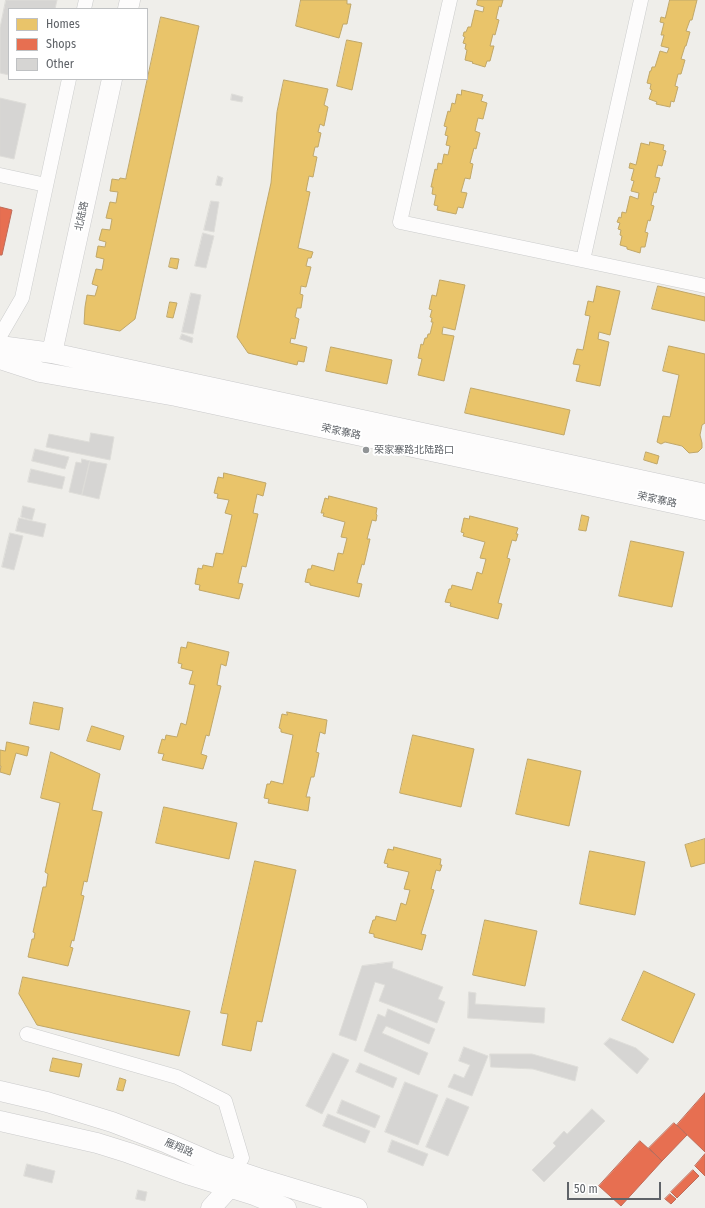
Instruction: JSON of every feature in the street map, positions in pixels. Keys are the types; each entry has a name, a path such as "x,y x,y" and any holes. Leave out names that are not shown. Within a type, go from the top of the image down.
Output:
{"street":[{"path":"450,0 400,222 705,286"},
{"path":"582,260 641,0"},
{"path":"0,336 22,298 69,80"},
{"name":"北陆路","path":"52,353 112,80"},
{"path":"0,175 46,185"},
{"name":"荣家寨路","path":"0,346 52,353 705,494"},
{"name":"荣家寨路","path":"0,358 40,372 176,396 705,510"},
{"path":"27,1034 177,1077 225,1101 242,1158 232,1178 211,1208"},
{"name":"雁翔路","path":"0,1091 47,1102 112,1122 167,1143 213,1162 232,1178 286,1208"},
{"name":"雁翔路","path":"0,1122 98,1143 190,1175 232,1178 316,1196 357,1208"}],"building: Homes":[{"path":"301,0 347,0 347,4 351,4 347,24 343,24 339,38 296,26"},
{"path":"478,0 503,0 501,7 499,6 496,19 499,20 490,46 494,46 490,61 487,61 485,67 465,60 467,50 465,49 466,44 463,43 465,37 463,36 464,32 466,32 468,27 471,27 475,10 483,12 484,7 477,5"},
{"path":"670,0 697,0 692,20 690,20 686,31 690,32 681,59 685,60 681,74 678,74 675,86 678,87 674,102 671,101 670,107 656,104 657,102 649,99 652,90 650,89 651,84 647,83 650,71 652,67 655,67 660,51 667,53 669,48 661,46 664,35 661,35 664,23 660,22 661,17 665,18"},
{"path":"161,17 199,26 135,319 120,331 84,324 85,307 87,295 95,296 98,286 92,284 96,269 102,270 104,259 96,257 98,246 105,247 106,242 99,240 102,229 110,230 112,219 106,218 110,202 116,203 118,192 110,191 112,179 126,179"},
{"path":"347,40 362,43 352,90 337,86"},
{"path":"284,80 328,89 324,105 328,107 324,126 320,124 318,132 321,133 318,147 315,147 313,156 317,157 313,177 309,176 306,191 310,192 298,248 313,252 311,258 308,258 306,266 311,267 306,287 301,286 300,294 303,295 301,308 297,308 295,317 299,319 295,339 291,338 290,343 307,347 304,362 298,361 297,365 248,353 237,337 271,183 277,112"},
{"path":"462,90 483,95 481,101 487,103 483,119 478,118 475,131 480,133 476,149 474,148 470,163 473,164 470,179 465,178 461,192 467,193 463,208 458,207 456,214 437,210 438,206 434,205 436,195 432,194 433,187 431,187 438,163 442,164 444,154 448,155 450,146 446,145 448,136 445,135 447,127 444,126 448,111 450,112 452,103 455,104 457,94 461,95"},
{"path":"650,142 664,145 663,150 666,151 662,166 658,165 655,177 660,178 656,193 654,192 651,205 654,206 645,232 648,233 645,247 641,247 640,253 620,245 622,236 620,235 621,230 618,229 620,223 617,222 619,217 621,218 622,212 626,213 630,196 638,199 639,193 631,191 634,181 631,180 634,169 629,168 630,163 636,165 641,143 649,145"},
{"path":"171,258 179,259 177,269 169,267"},
{"path":"440,280 465,285 455,330 443,327 442,334 454,336 444,381 418,375 422,359 418,358 421,344 423,345 425,338 427,338 428,334 430,334 433,322 431,322 432,318 430,317 432,310 429,309 432,295 436,296"},
{"path":"597,286 620,291 610,335 599,332 598,339 609,342 600,386 576,381 580,365 573,364 577,349 583,350 590,316 585,315 588,301 593,302"},
{"path":"658,286 705,297 705,321 652,309"},
{"path":"170,302 177,303 173,318 167,317"},
{"path":"669,346 705,354 705,423 702,425 700,435 702,448 698,452 689,453 682,446 665,442 661,444 657,442 663,416 670,417 679,375 663,371"},
{"path":"331,347 392,360 387,384 326,371"},
{"path":"471,388 570,410 564,435 465,413"},
{"path":"646,452 659,456 657,464 644,460"},
{"path":"224,473 266,483 263,496 257,494 253,513 258,514 246,567 242,566 238,583 243,584 239,599 199,590 200,585 195,584 198,568 202,569 203,565 213,567 216,553 223,554 232,515 225,513 229,500 217,498 218,494 214,493 218,477 223,478"},
{"path":"329,496 377,508 376,521 372,520 367,539 370,539 364,565 362,564 357,583 362,584 359,597 310,585 310,583 305,582 308,569 311,569 312,565 334,571 338,553 343,554 347,538 341,537 345,522 323,516 324,513 321,513 325,498 328,499"},
{"path":"582,515 589,517 586,531 579,530"},
{"path":"470,516 518,528 516,541 512,540 507,558 510,559 498,603 502,604 498,619 450,606 451,603 445,602 449,589 451,589 452,585 472,590 477,572 482,574 486,559 480,558 485,542 463,536 464,533 461,532 464,518 469,519"},
{"path":"631,541 684,552 672,607 619,596"},
{"path":"188,642 229,652 226,666 221,664 217,685 221,686 209,736 206,735 201,754 207,756 203,769 162,760 164,754 158,753 162,739 165,740 166,735 177,737 181,723 186,725 195,685 189,684 193,671 181,668 182,664 178,663 181,647 186,648"},
{"path":"34,702 63,708 59,730 30,724"},
{"path":"287,712 327,720 325,734 320,732 316,752 319,753 314,777 311,777 306,797 310,797 308,811 268,803 269,799 264,798 267,784 270,784 271,781 283,784 293,735 281,732 281,729 279,728 282,714 287,715"},
{"path":"92,726 124,736 120,750 87,741"},
{"path":"413,735 474,749 461,807 400,793"},
{"path":"7,742 29,747 27,756 16,753 10,775 0,772 0,750 5,751"},
{"path":"51,752 100,774 92,810 102,813 87,882 84,881 81,895 84,896 74,941 72,940 70,947 73,948 68,966 28,957 32,939 34,939 35,933 33,932 43,887 46,887 48,874 45,872 60,803 41,798"},
{"path":"528,759 581,771 569,826 516,814"},
{"path":"164,807 237,823 229,859 156,843"},
{"path":"705,839 705,863 691,867 685,845"},
{"path":"394,847 441,859 440,865 442,865 440,871 436,870 431,889 434,890 421,934 426,935 422,950 374,937 374,934 369,933 373,920 375,920 376,916 396,921 401,903 406,905 410,890 404,889 409,872 387,867 388,864 384,863 388,849 393,850"},
{"path":"590,851 645,862 635,915 580,904"},
{"path":"255,861 296,870 262,1022 257,1021 251,1051 222,1045 228,1014 221,1013"},
{"path":"485,920 537,931 525,986 473,975"},
{"path":"644,971 695,994 673,1043 622,1020"},
{"path":"23,977 190,1011 179,1056 37,1025 19,994"},
{"path":"53,1058 82,1064 79,1077 50,1071"},
{"path":"120,1078 126,1080 123,1091 117,1090"}],"building: Shops":[{"path":"0,207 12,210 2,255 0,255"},
{"path":"705,1093 705,1152 677,1125"},
{"path":"674,1123 687,1135 662,1161 649,1148"},
{"path":"640,1141 662,1161 621,1206 599,1186"},
{"path":"705,1154 705,1176 695,1166"},
{"path":"693,1170 699,1176 677,1198 671,1192"},
{"path":"670,1194 676,1199 671,1204 665,1199"}],"building: Other":[{"path":"6,0 57,0 55,8 8,8 8,75 0,73 0,28"},
{"path":"232,94 243,97 242,102 231,100"},
{"path":"0,98 26,104 14,159 0,156"},
{"path":"218,176 223,178 221,186 216,185"},
{"path":"211,201 219,202 214,232 204,230"},
{"path":"203,233 214,236 206,268 195,266"},
{"path":"191,293 201,295 193,334 182,332"},
{"path":"182,334 193,338 192,343 180,339"},
{"path":"91,433 114,437 110,460 46,447 49,434 89,442"},
{"path":"35,449 69,457 65,469 32,461"},
{"path":"82,459 90,461 82,495 69,492 76,462 81,463"},
{"path":"90,461 107,464 99,499 82,495"},
{"path":"31,469 65,477 62,489 28,482"},
{"path":"23,506 35,509 32,520 21,517"},
{"path":"19,518 46,524 43,537 16,531"},
{"path":"10,533 23,536 14,570 2,567"},
{"path":"393,962 392,968 443,987 438,999 445,1002 437,1023 379,1001 385,985 375,982 356,1041 339,1035 362,966"},
{"path":"469,992 476,993 475,1004 545,1008 544,1023 468,1018"},
{"path":"388,1009 435,1029 429,1044 386,1026 382,1033 428,1053 419,1075 364,1051 378,1014 385,1017"},
{"path":"610,1038 636,1048 649,1059 637,1074 604,1044"},
{"path":"464,1047 488,1056 472,1096 448,1087 454,1074 464,1078 470,1065 459,1061"},
{"path":"333,1053 349,1060 322,1114 306,1106"},
{"path":"490,1054 532,1054 578,1067 575,1081 533,1069 491,1067"},
{"path":"360,1063 397,1078 393,1088 356,1072"},
{"path":"405,1082 438,1095 418,1145 385,1132"},
{"path":"447,1098 469,1107 448,1156 426,1147"},
{"path":"342,1100 380,1116 375,1128 337,1113"},
{"path":"592,1109 605,1121 544,1182 532,1170 556,1146 553,1143 564,1131 567,1134"},
{"path":"328,1114 370,1131 365,1143 323,1126"},
{"path":"392,1140 428,1154 423,1166 388,1152"},
{"path":"27,1164 55,1171 52,1183 24,1176"},
{"path":"138,1190 147,1192 145,1201 136,1199"}],"place":[{"name":"荣家寨路北陆路口","path":"366,450"}]}
